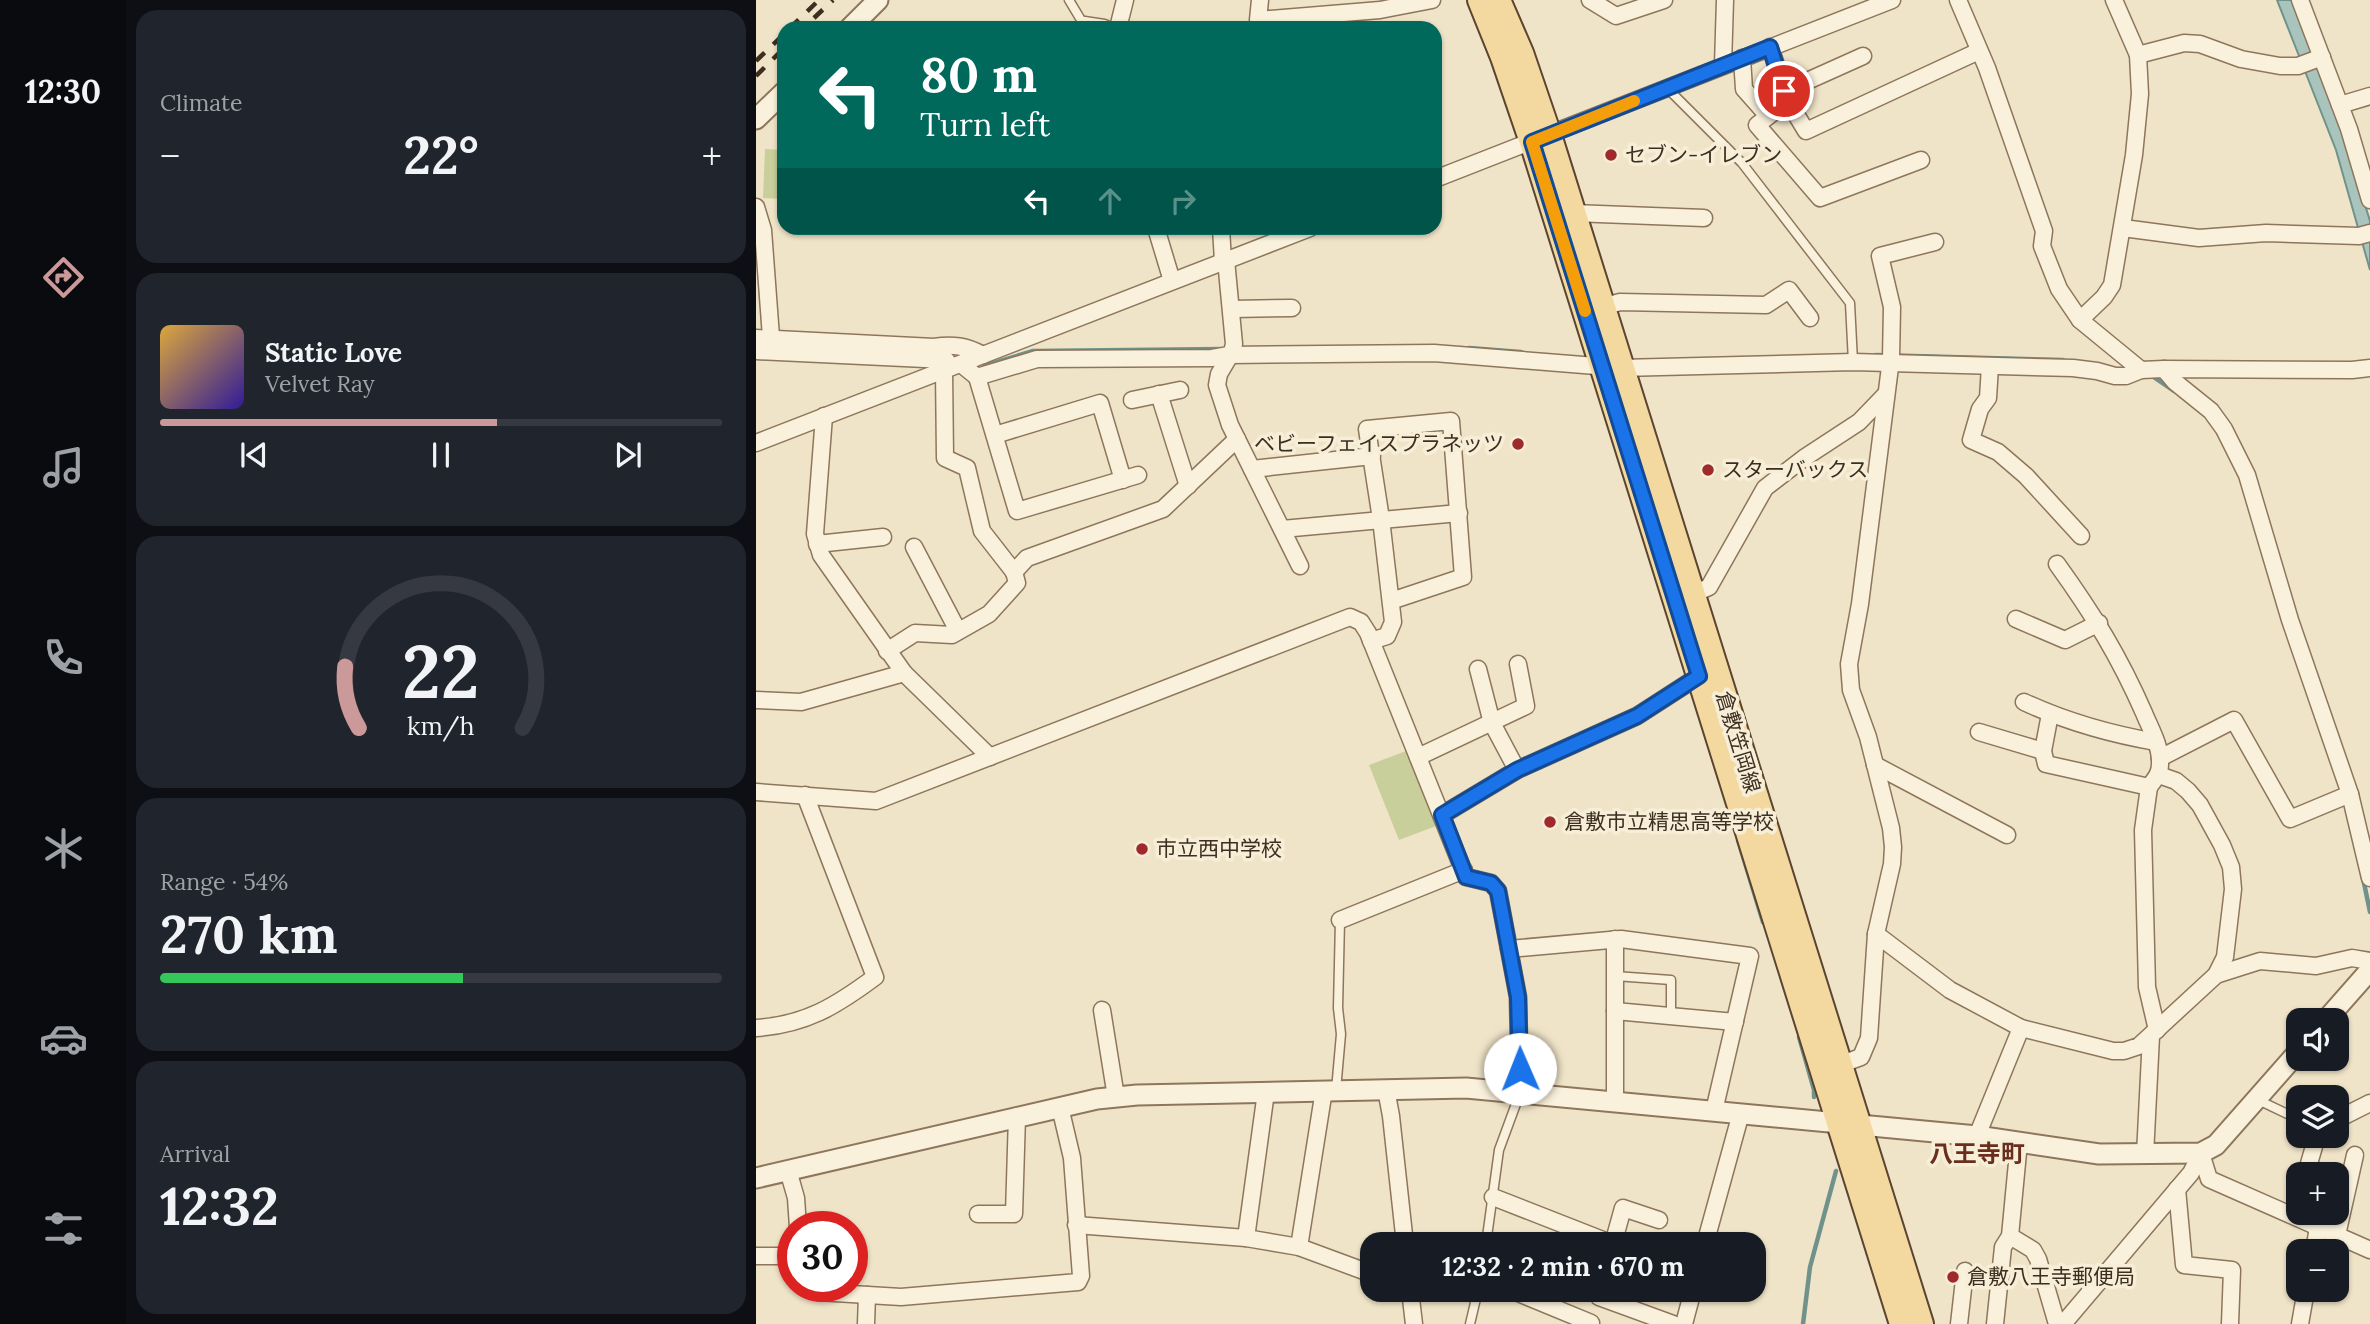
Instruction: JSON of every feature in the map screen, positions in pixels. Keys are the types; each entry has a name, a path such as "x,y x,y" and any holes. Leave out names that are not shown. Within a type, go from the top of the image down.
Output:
{"main road":[{"name":"倉敷笠岡線","path":"1480,0 1573,213 1602,307 1612,368"},
{"name":"倉敷笠岡線","path":"1499,0 1521,53 1540,138 1684,598 1839,1065 1849,1124 1902,1324"},
{"name":"倉敷笠岡線","path":"1684,598 1699,676 1849,1124 1921,1324"}],"street":[{"path":"857,21 878,0"},
{"path":"1120,21 1125,0"},
{"path":"1260,0 1258,20 1380,10 1432,0"},
{"path":"1590,0 1616,16 1664,0"},
{"path":"1723,65 1725,0"},
{"path":"1442,176 1892,0"},
{"path":"1958,0 2036,206 2043,240 2059,289 2134,372"},
{"path":"2083,318 2112,285 2123,228 2139,102 2138,55 2114,0"},
{"path":"2300,0 2319,58 2340,105 2370,200"},
{"path":"2138,55 2184,43 2200,44 2241,60 2280,66 2300,66 2319,58"},
{"path":"1770,47 1786,96 1806,131 1976,52"},
{"path":"1863,56 1786,96 1757,125 1820,198 1921,160"},
{"path":"1742,58 1744,89 1768,116"},
{"path":"2340,105 2370,96"},
{"path":"756,119 777,99"},
{"path":"756,207 762,230 763,337 934,347 951,344 969,348 963,363 945,458 967,468 982,531 1014,572 1017,583 989,614 952,635 915,633 887,651"},
{"path":"1573,213 1704,218"},
{"path":"2123,228 2199,238 2266,233 2364,235"},
{"path":"1158,235 1172,281"},
{"path":"1222,235 1232,309 1232,351 1219,374 1217,385 1230,425 1300,566"},
{"path":"756,443 1288,235"},
{"path":"1839,1065 1861,1057 1869,1038 1876,934 1894,847 1875,765 1852,690 1849,663 1860,604 1891,357 1892,307 1880,256 1935,242"},
{"path":"1602,307 1620,302 1766,305 1789,290 1810,318"},
{"path":"1232,309 1292,307"},
{"path":"756,351 963,363 977,377 1017,510 1131,478 1100,403 995,435"},
{"path":"977,377 1037,359 1212,358 1232,351 1434,353 1612,368 1891,357 1990,366 2073,368 2115,376 2164,369 2370,368"},
{"path":"1990,366 1989,398 1980,409 1970,440 1998,452 2026,476 2081,536"},
{"path":"2164,369 2175,383 2196,397 2210,411 2224,429 2247,475 2290,620 2350,794 2370,878"},
{"path":"1132,400 1180,390"},
{"path":"1159,394 1188,486"},
{"path":"1684,598 1709,587 1765,488 1804,458 1859,422 1886,394"},
{"path":"824,416 817,544 829,568 904,673 990,757"},
{"path":"1371,641 1387,636 1393,622 1367,429 1451,421 1463,577 1391,601"},
{"path":"1014,572 1027,558 1163,509 1237,439"},
{"path":"1252,469 1371,456"},
{"path":"1282,529 1459,513"},
{"path":"817,544 883,537"},
{"path":"914,547 958,631"},
{"path":"2057,564 2099,623 2128,677 2158,750 2143,830 2147,987 2154,1033 2145,1155"},
{"path":"756,792 876,801 1350,617 1362,622 1371,641 1466,877 1491,883 1498,891 1518,997 1520,1093"},
{"path":"2016,619 2065,640 2099,623"},
{"path":"1418,757 1527,706 1518,664"},
{"path":"1478,670 1492,723 1517,770"},
{"path":"756,700 801,702 904,673"},
{"path":"1442,815 1517,770 1637,716 1699,676"},
{"path":"2024,702 2050,714 2158,750 2234,720 2290,819 2350,794"},
{"path":"1876,934 1951,990 2021,1028 2113,1051 2139,1046 2216,975 2225,957 2230,929 2233,889 2231,867 2200,806 2176,781 2154,781 2046,764 2043,751 2050,714"},
{"path":"1979,732 2043,751"},
{"path":"1875,765 2007,835"},
{"path":"756,1028 778,1027 809,1018 838,1004 875,977 805,795"},
{"path":"1340,920 1464,870"},
{"path":"1509,950 1615,939 1750,956 1714,1111"},
{"path":"1615,939 1615,1102"},
{"path":"2216,975 2260,961 2316,966 2352,958 2370,961"},
{"path":"2337,1008 2370,970"},
{"path":"1102,1010 1116,1097"},
{"path":"1615,1011 1735,1022"},
{"path":"1977,1136 2021,1028"},
{"path":"756,1178 1017,1116 1116,1097 1386,1089 1466,1088 1741,1113 1977,1136 2099,1154 2201,1153 2216,1145 2286,1065"},
{"path":"1386,1089 1404,1232"},
{"path":"1299,1247 1330,1090"},
{"path":"1246,1238 1266,1092"},
{"path":"2349,1114 2370,1103"},
{"path":"868,1295 901,1297 1078,1282 1081,1276 1072,1158 1060,1107"},
{"path":"1708,1232 1741,1113"},
{"path":"978,1214 1014,1214 1017,1116"},
{"path":"1995,1324 2003,1247 2010,1236 2019,1142"},
{"path":"2063,1324 2191,1173 2201,1153"},
{"path":"2201,1153 2209,1179 2286,1206"},
{"path":"2337,1235 2355,1155"},
{"path":"788,1170 797,1211"},
{"path":"2178,1189 2184,1265 2232,1270 2230,1324"},
{"path":"1493,1197 1582,1232"},
{"path":"1616,1232 1623,1208 1659,1220"},
{"path":"1076,1225 1246,1238 1299,1247 1360,1270"},
{"path":"2316,1225 2370,1250"},
{"path":"2316,1239 2318,1227"},
{"path":"2010,1236 2033,1250 2038,1259 2057,1324"},
{"path":"756,1256 777,1256"},
{"path":"1959,1324 1965,1270"},
{"path":"866,1324 867,1302"},
{"path":"1411,1302 1414,1324"},
{"path":"1539,1302 1591,1324 1597,1302"},
{"path":"1618,1302 1656,1321 1674,1324"},
{"path":"1684,1324 1690,1302"},
{"path":"2300,1324 2304,1302"}],"lane":[{"path":"1069,0 1081,21"},
{"path":"1667,88 1742,163 1850,303 1853,357"},
{"path":"1330,1090 1341,1034 1338,1007 1340,920"},
{"path":"1615,976 1671,980 1671,1016"},
{"path":"1488,1232 1499,1150 1520,1093"},
{"path":"2256,1099 2286,1113"},
{"path":"1470,1324 1475,1302"}],"green space":[{"path":"765,149 777,150 777,199 763,198"},
{"path":"1406,751 1436,826 1399,840 1369,765"}],"water":[{"path":"2277,0 2292,0 2339,121 2370,221 2370,270 2336,150"}],"waterway":[{"path":"1469,348 1521,352"},
{"path":"979,362 987,365 1033,351 1222,349"},
{"path":"1876,355 2063,360"},
{"path":"2152,376 2174,391"},
{"path":"1738,840 1763,922"},
{"path":"2363,878 2370,912"},
{"path":"1799,1037 1814,1097"},
{"path":"1803,1324 1810,1267 1836,1171"}],"railway":[{"path":"797,21 819,0"},
{"path":"814,18 833,0"},
{"path":"756,61 777,41"},
{"path":"756,76 777,55"}],"slow traffic":[{"path":"1585,311 1532,142 1634,101"}],"place":[{"name":"セブン-イレブン","path":"1611,155"},
{"name":"ベビーフェイスプラネッツ","path":"1518,444"},
{"name":"スターバックス","path":"1708,470"},
{"name":"倉敷市立精思高等学校","path":"1550,822"},
{"name":"市立西中学校","path":"1142,849"},
{"name":"倉敷八王寺郵便局","path":"1953,1277"}],"district":[{"name":"八王寺町","path":"1977,1154"}],"route":[{"path":"1520,1069 1518,997 1498,891 1491,883 1466,877 1442,815 1517,770 1637,716 1699,676 1532,142 1770,47 1784,91"}]}
